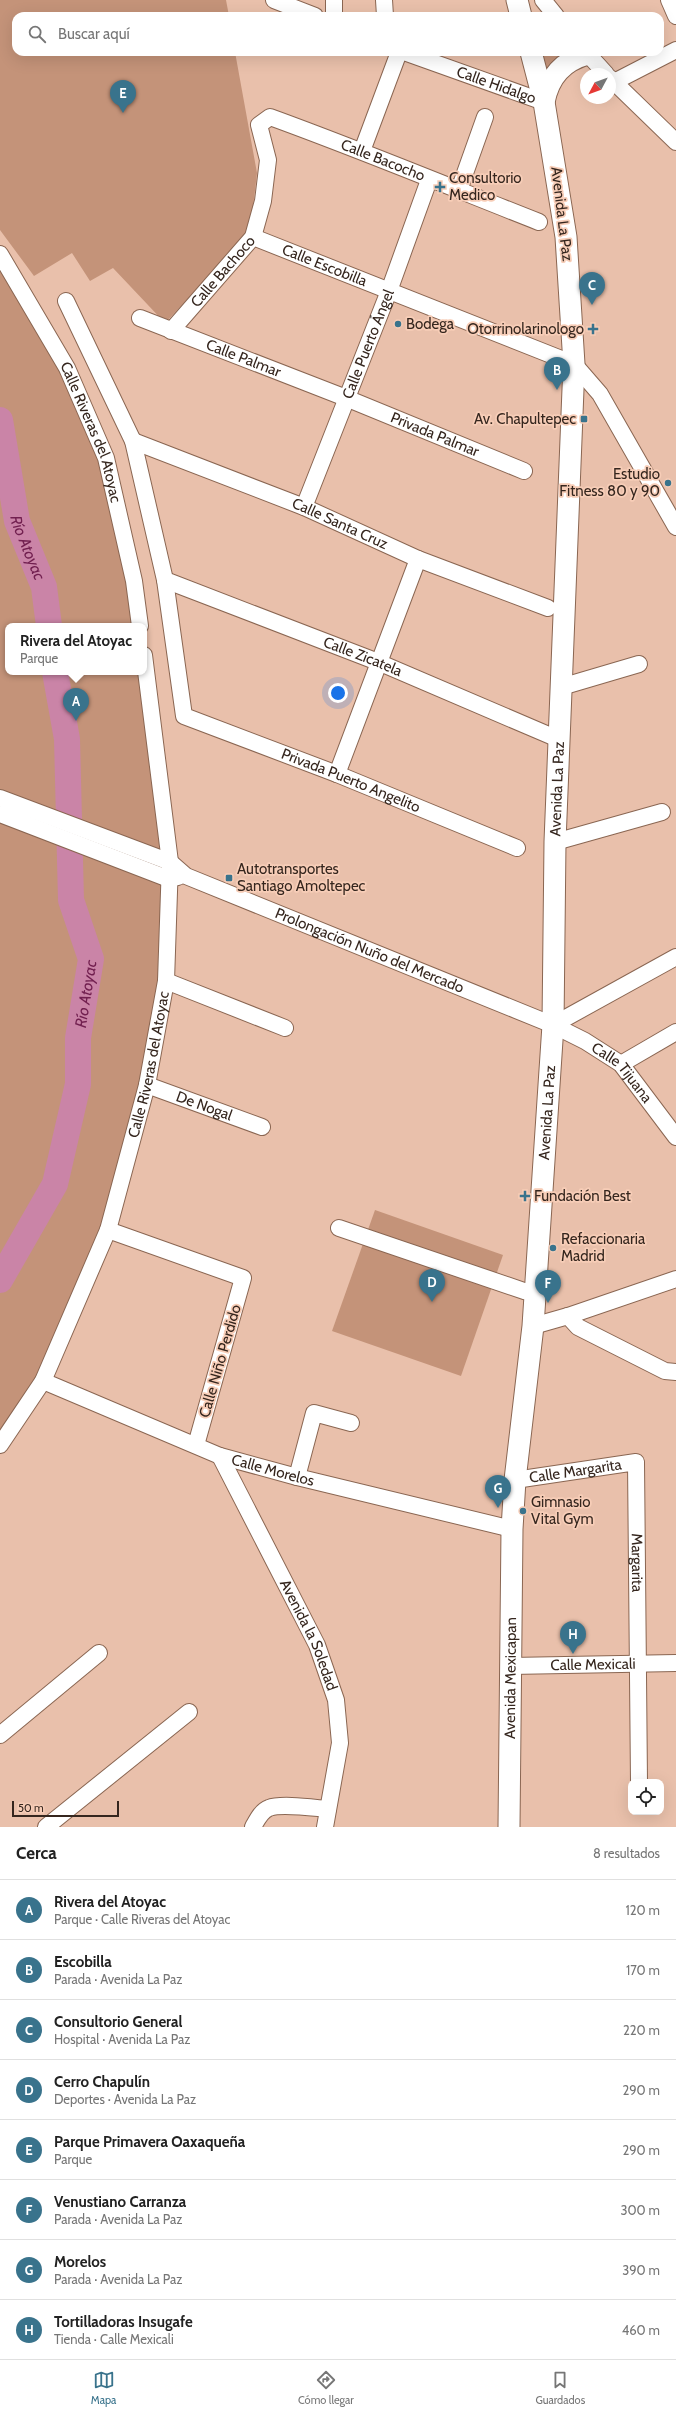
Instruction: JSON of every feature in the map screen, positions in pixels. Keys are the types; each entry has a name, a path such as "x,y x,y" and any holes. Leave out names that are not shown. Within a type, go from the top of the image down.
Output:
{"main road":[{"path":"517,0 520,12"},
{"name":"Avenida La Paz","path":"512,1529 515,1480 536,1293 553,1025 558,739 574,364 566,237 544,102 532,56"},
{"path":"544,102 547,88 559,69 572,59 580,56"},
{"name":"Avenida Mexicapan","path":"509,1827 512,1529"}],"street":[{"path":"274,0 305,12"},
{"path":"334,0 334,12"},
{"path":"384,0 384,12"},
{"path":"543,0 553,12"},
{"path":"669,0 676,16"},
{"path":"664,55 676,50"},
{"path":"362,151 398,56"},
{"name":"Calle Hidalgo","path":"415,56 544,102"},
{"path":"590,56 601,68"},
{"path":"616,75 662,56"},
{"path":"616,84 676,142"},
{"name":"Calle Bacocho","path":"270,117 362,151 429,180 459,190 539,222"},
{"name":"Calle Bachoco","path":"171,331 253,237 263,202 268,160 259,125 270,117"},
{"path":"459,190 485,117"},
{"name":"Calle Puerto Ángel","path":"304,507 389,291 429,180"},
{"name":"Calle Escobilla","path":"253,237 574,364"},
{"name":"Calle Riveras del Atoyac","path":"0,254 67,368 106,458 134,581 140,623"},
{"path":"66,301 133,441 165,580"},
{"name":"Calle Palmar","path":"140,318 346,398"},
{"path":"574,364 600,394 676,527"},
{"name":"Privada Palmar","path":"346,398 524,471"},
{"name":"Calle Santa Cruz","path":"133,441 304,507 418,558 548,608"},
{"path":"337,774 418,558"},
{"name":"Calle Zicatela","path":"165,580 378,662 558,739"},
{"name":"Privada Puerto Angelito","path":"165,580 184,716 337,774 516,848"},
{"path":"561,687 639,664"},
{"name":"Calle Riveras del Atoyac","path":"0,1444 43,1381 108,1230 147,1085 166,981 170,862 146,675"},
{"path":"0,798 145,860 169,879 186,876"},
{"path":"555,842 662,812"},
{"path":"0,814 145,860 170,862"},
{"name":"Prolongación Nuño del Mercado","path":"170,862 186,876 553,1025"},
{"path":"553,1025 676,957"},
{"path":"166,981 285,1028"},
{"name":"Calle Tijuana","path":"553,1025 586,1041 621,1064 676,1137"},
{"path":"621,1064 676,1032"},
{"name":"De Nogal","path":"147,1085 262,1127"},
{"path":"339,1228 524,1291 536,1293"},
{"name":"Calle Niño Perdido","path":"108,1230 243,1278 196,1445"},
{"path":"533,1326 568,1316 676,1279"},
{"path":"568,1316 578,1327 665,1371 676,1372"},
{"name":"Calle Morelos","path":"43,1381 220,1456 298,1477 512,1529"},
{"path":"298,1477 314,1413 351,1423"},
{"name":"Avenida la Soledad","path":"220,1456 317,1645 336,1700 340,1742 325,1827"},
{"name":"Calle Margarita","path":"515,1480 636,1462"},
{"name":"Margarita","path":"636,1462 639,1779"},
{"path":"0,1735 99,1653"},
{"name":"Calle Mexicali","path":"510,1666 676,1663"},
{"path":"46,1827 189,1712"},
{"path":"253,1827 262,1813 269,1808 300,1806 328,1809"}],"shaded area":[{"path":"0,0 226,0 228,12 12,12 12,56 236,56 257,173 250,233 165,323 113,268 90,281 72,253 34,276 0,230"},
{"path":"536,56 583,56 542,79"},
{"path":"0,254 106,458 139,623 5,623 5,675 144,675 170,862 166,981 108,1230 43,1381 0,1438"},
{"path":"375,1210 503,1255 461,1376 332,1331"}],"waterway":[{"name":"Río Atoyac","path":"0,420 17,521 44,587 49,623"},
{"name":"Río Atoyac","path":"0,1280 55,1184 78,1084 78,1038 91,959 71,900 67,739 56,675"}],"place":[{"name":"Parque Primavera Oaxaqueña","path":"123,113"},
{"name":"Consultorio Medico","path":"440,187"},
{"name":"Consultorio General","path":"592,305"},
{"name":"Bodega","path":"398,324"},
{"name":"Otorrinolarinologo","path":"593,329"},
{"name":"Escobilla","path":"557,390"},
{"name":"Av. Chapultepec","path":"584,419"},
{"name":"Estudio Fitness 80 y 90","path":"668,483"},
{"name":"Rivera del Atoyac","path":"76,721"},
{"name":"Autotransportes Santiago Amoltepec","path":"229,878"},
{"name":"Fundación Best","path":"525,1196"},
{"name":"Refaccionaria Madrid","path":"553,1248"},
{"name":"Cerro Chapulín","path":"432,1302"},
{"name":"Venustiano Carranza","path":"548,1303"},
{"name":"Morelos","path":"498,1508"},
{"name":"Gimnasio Vital Gym","path":"523,1511"},
{"name":"Tortilladoras Insugafe","path":"573,1654"}]}
